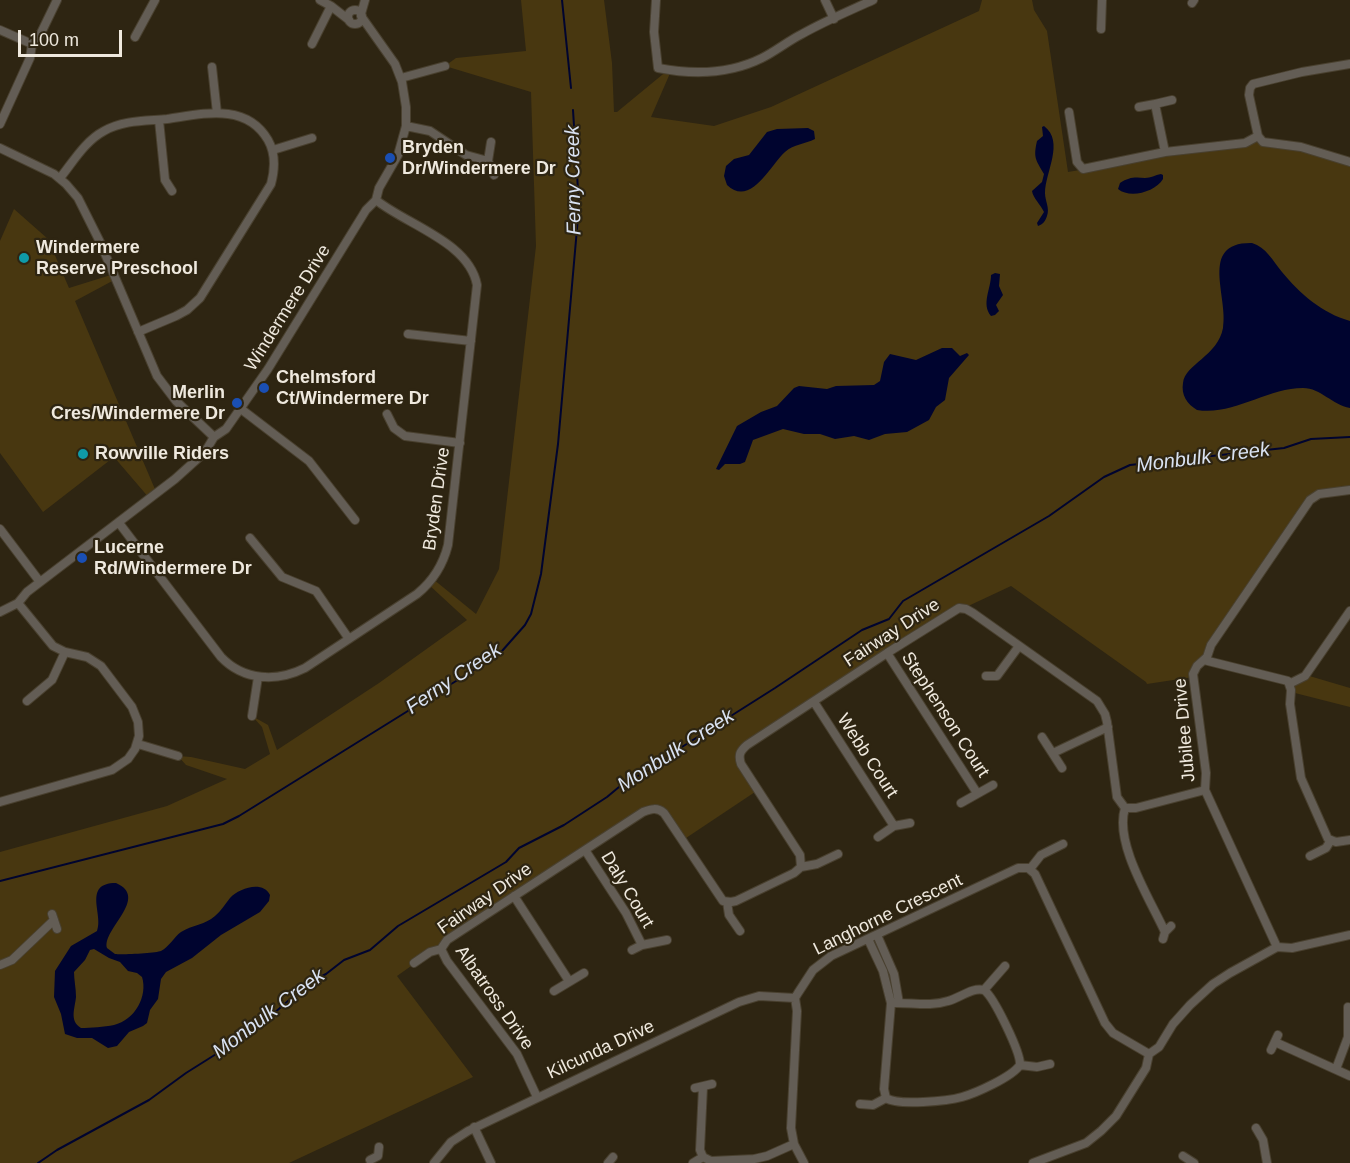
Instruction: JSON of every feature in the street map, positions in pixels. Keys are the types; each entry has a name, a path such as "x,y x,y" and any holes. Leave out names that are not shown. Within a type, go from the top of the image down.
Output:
{"street":[{"path":"0,124 30,57 32,44 41,33 57,0"},
{"path":"135,37 154,0"},
{"name":"Windermere Drive","path":"0,612 18,603 24,594 119,523 208,449 214,437 226,429 242,410 366,210 376,200 379,188 398,154 405,126 405,100 401,78 390,55 357,13 320,0"},
{"path":"357,13 348,14 351,22 360,21 357,13 363,0"},
{"path":"656,0 654,32 658,68 683,72 721,71 752,63 802,34 873,0"},
{"path":"825,0 834,19"},
{"path":"1101,29 1102,0"},
{"path":"312,44 332,6"},
{"name":"Windermere Drive","path":"332,6 351,22 373,32"},
{"path":"0,30 32,44"},
{"path":"1350,64 1302,72 1253,84 1249,95 1258,136 1263,142 1301,147 1350,162"},
{"path":"401,78 445,66"},
{"path":"212,68 217,113"},
{"path":"1139,107 1172,100"},
{"path":"1155,104 1165,152"},
{"path":"1069,112 1077,162 1083,170 1165,152 1245,143 1258,136"},
{"path":"60,178 88,143 104,131 124,123 217,113 234,114 251,121 262,132 273,150 274,166 271,184 206,291 182,313 138,332"},
{"path":"159,120 165,180 172,191"},
{"path":"405,126 430,131 466,155 488,161"},
{"path":"273,150 312,138"},
{"path":"491,142 488,161 494,175"},
{"path":"0,148 39,165 60,178 78,198 88,216 150,361 166,390 214,437"},
{"name":"Bryden Drive","path":"119,523 225,661 241,671 258,677 279,677 298,671 417,594 430,581 439,569 448,545 477,290 474,273 455,249 376,200"},
{"path":"408,334 471,341"},
{"path":"242,410 309,461 355,519"},
{"path":"387,414 394,428 405,436 460,442"},
{"name":"Jubilee Drive","path":"1277,947 1205,790 1206,773 1192,677 1211,645 1310,500 1319,494 1350,490"},
{"path":"0,529 40,582"},
{"path":"250,538 282,577 316,591 349,639"},
{"path":"0,802 112,770 124,763 138,744 139,727 135,712 105,671 87,657 65,652 49,642 18,603"},
{"name":"Fairway Drive","path":"801,867 800,855 741,764 739,755 747,745 887,653 950,613 962,608 973,613 1097,701 1105,714 1108,727 1117,797 1125,808"},
{"path":"1289,684 1305,676 1350,611"},
{"path":"986,676 999,679 1019,646"},
{"path":"27,701 52,680 65,652"},
{"name":"Stephenson Court","path":"887,653 978,793"},
{"path":"1204,660 1282,678 1289,684 1302,784 1331,840 1336,842 1350,840"},
{"path":"252,716 258,677"},
{"name":"Webb Court","path":"814,702 894,826"},
{"path":"1053,753 1108,727"},
{"path":"1042,737 1062,768"},
{"path":"138,744 178,756"},
{"name":"Stephenson Court","path":"961,803 993,785"},
{"path":"1166,932 1125,846 1121,824 1125,808 1136,808 1205,790"},
{"name":"Fairway Drive","path":"414,963 430,952 441,949 447,940 643,812 652,809 659,809 664,813 719,898 727,902 729,915 740,931"},
{"name":"Webb Court","path":"878,837 894,826 910,823"},
{"path":"1310,856 1326,848 1331,840"},
{"name":"Langhorne Crescent","path":"795,998 809,975 831,956 1018,868 1030,869 1041,855 1063,844"},
{"name":"Daly Court","path":"585,850 626,913 642,945"},
{"path":"727,902 794,873 801,867 818,864 838,854"},
{"path":"1030,869 1036,877 1105,1023 1113,1033 1149,1054"},
{"path":"514,896 569,981"},
{"path":"0,965 12,960 53,917 57,929"},
{"path":"877,935 894,974 895,1003 884,1089 886,1098"},
{"path":"1036,1163 1086,1143 1109,1124 1146,1068 1149,1054 1159,1047 1173,1024 1205,990 1277,947 1292,948 1350,935"},
{"path":"868,939 895,1003"},
{"name":"Daly Court","path":"632,950 642,945 667,940"},
{"name":"Albatross Drive","path":"441,949 447,961 517,1054 537,1097"},
{"path":"984,990 1005,966"},
{"path":"554,991 584,973"},
{"path":"895,1003 938,1003 950,1001 974,990 984,990 992,998 1018,1055 1020,1065"},
{"name":"Kilcunda Drive","path":"434,1163 451,1142 474,1127 747,999 759,996 795,998"},
{"path":"795,998 797,1011 791,1119 794,1144 804,1163"},
{"path":"1336,1069 1348,1037 1346,1007"},
{"path":"1275,1042 1350,1076"},
{"path":"1020,1065 1037,1067 1050,1064"},
{"path":"886,1098 900,1102 962,1097 1011,1075 1020,1065"},
{"path":"712,1084 699,1088 700,1150 703,1157 716,1162 759,1159 794,1144"},
{"path":"860,1104 873,1105 886,1098"},
{"path":"474,1127 491,1163"},
{"path":"1256,1128 1263,1140 1267,1163"},
{"path":"379,1147 374,1158 385,1163"},
{"path":"693,1163 703,1157"}],"shaded area":[{"path":"521,0 604,0 612,63 614,112 617,112 668,70 671,71 651,117 714,126 771,107 979,11 982,0 1032,0 1034,10 1047,31 1068,172 1260,139 1350,162 1350,490 1315,496 1193,677 1147,684 1011,586 964,608 959,608 740,753 758,790 682,841 664,813 654,808 445,942 397,976 473,1077 289,1163 0,1163 0,852 167,806 227,779 186,765 178,756 245,769 270,754 262,727 252,716 268,725 277,750 379,683 467,620 428,584 433,579 476,614 499,569 536,246 531,92 445,66 456,58 526,51"},
{"path":"14,209 48,239 69,288 114,274 116,279 75,301 157,494 150,499 114,457 43,512 0,453 0,241"},
{"path":"1306,675 1350,688 1350,707 1291,692 1291,687"}],"water":[{"path":"1044,126 1050,133 1054,149 1045,193 1048,213 1043,224 1038,226 1037,223 1044,212 1032,191 1042,182 1044,174 1037,162 1035,151 1037,141 1043,136 1042,127"},
{"path":"808,128 814,131 815,139 792,147 785,152 760,182 752,188 736,191 727,185 724,176 726,166 734,159 749,155 767,132 777,129"},
{"path":"1161,174 1163,179 1148,191 1135,194 1118,189 1120,183 1129,179"},
{"path":"1252,243 1265,251 1289,280 1312,302 1350,321 1350,408 1315,391 1303,388 1276,392 1237,406 1210,411 1197,410 1186,399 1183,391 1185,376 1215,346 1223,328 1221,261 1226,252 1235,245"},
{"path":"1000,274 999,286 1003,295 996,305 999,311 991,316 987,301 991,275"},
{"path":"942,348 952,348 960,356 967,353 969,355 949,378 945,400 936,407 929,420 907,432 885,434 869,440 854,436 835,439 820,434 804,434 783,429 753,440 745,462 725,464 719,470 716,469 737,426 777,406 794,388 799,386 827,389 836,386 874,385 880,381 884,362 890,354 916,360"},
{"path":"116,883 125,889 128,897 127,905 107,940 107,948 115,954 161,951 181,932 211,919 239,891 257,887 267,890 270,895 269,901 260,912 221,935 192,958 166,972 161,979 158,999 150,1010 147,1023 129,1032 117,1046 108,1048 92,1038 77,1038 65,1034 61,1014 54,997 55,971 71,946 97,931 97,894 106,884","holes":["94,949 120,962 128,971 142,977 141,999 134,1013 121,1022 114,1025 81,1028 74,1018 76,997 74,972 85,960 90,950"]}],"waterway":[{"name":"Ferny Creek","path":"562,0 571,88"},
{"name":"Ferny Creek","path":"0,881 223,824 485,663 502,651 525,625 531,614 541,574 558,444 579,206 573,110"},
{"name":"Monbulk Creek","path":"38,1163 57,1150 149,1100 186,1073 240,1039 310,982 326,974 344,960 370,950 398,926 506,862 519,848 564,825 607,797 625,782 650,770 862,630 889,619 903,601 1049,516 1104,477 1130,465 1284,448 1311,439 1350,437"}],"place":[{"name":"Bryden Dr/Windermere Dr","path":"390,158"},
{"name":"Windermere Reserve Preschool","path":"24,258"},
{"name":"Chelmsford Ct/Windermere Dr","path":"264,388"},
{"name":"Merlin Cres/Windermere Dr","path":"237,403"},
{"name":"Rowville Riders","path":"83,454"},
{"name":"Lucerne Rd/Windermere Dr","path":"82,558"}]}
